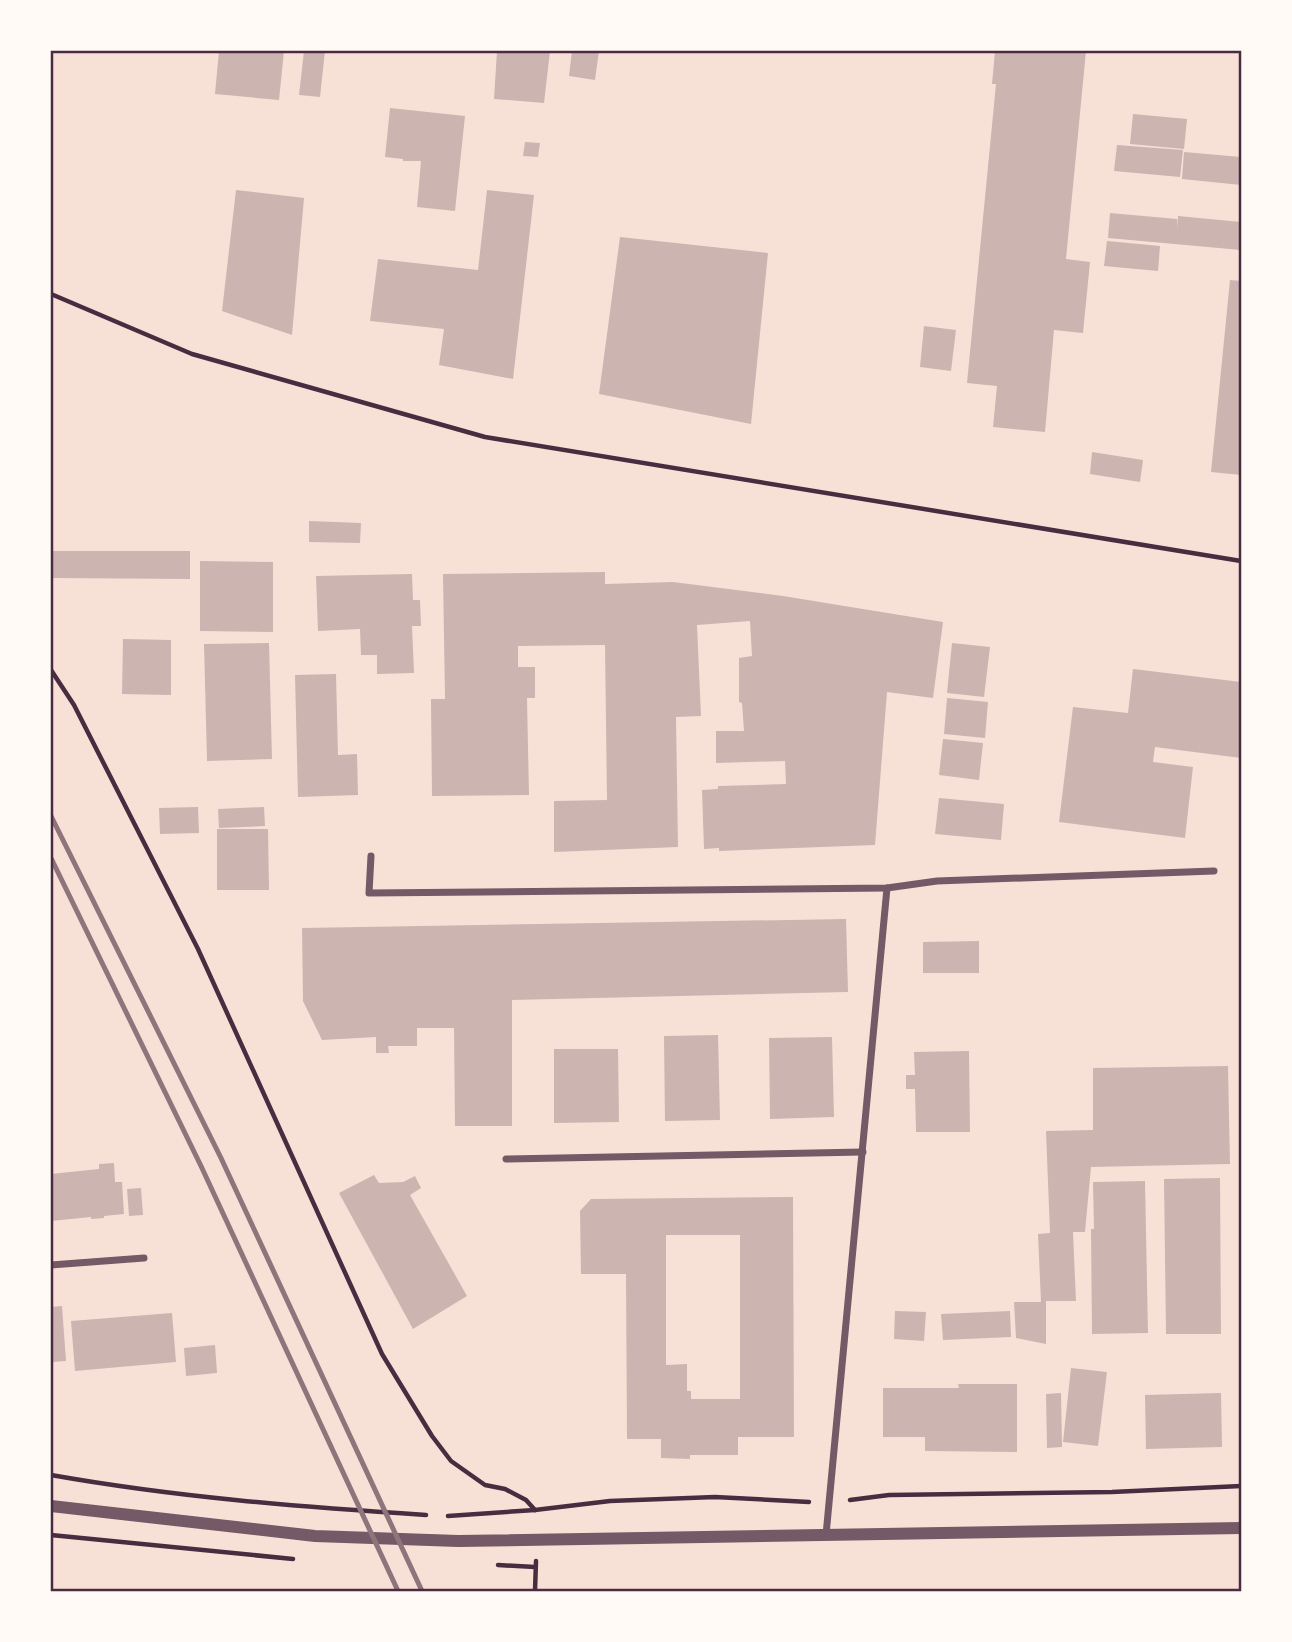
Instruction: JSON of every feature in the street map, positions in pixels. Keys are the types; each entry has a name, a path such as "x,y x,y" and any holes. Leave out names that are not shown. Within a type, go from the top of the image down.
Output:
{"street":[{"path":"371,856 369,893 887,888 937,881 1214,871"},
{"path":"826,1536 887,888"},
{"path":"506,1159 863,1152"},
{"path":"51,1265 144,1258"},
{"path":"51,1506 315,1536 458,1541 1241,1528"}],"path":[{"path":"51,295 192,354 485,437 1241,561"},
{"path":"51,670 75,705 198,949 388,1364 432,1436 451,1461 485,1485 505,1489 526,1500 536,1510 535,1591"},
{"path":"51,1475 102,1484 301,1507 433,1515"},
{"path":"446,1516 536,1510 610,1501 715,1497 828,1502 889,1495 1112,1492 1241,1486"},
{"path":"51,1535 299,1560"}],"building":[{"path":"219,51 284,51 279,100 215,94"},
{"path":"304,51 325,51 320,97 299,95"},
{"path":"497,51 550,51 544,103 494,99"},
{"path":"572,51 599,51 595,80 569,76"},
{"path":"995,51 1086,51 1066,259 1090,262 1083,333 1054,330 1045,432 993,427 997,386 967,383 996,84 992,84"},
{"path":"390,108 465,116 455,211 417,207 421,161 385,157"},
{"path":"1133,114 1187,119 1184,149 1130,144"},
{"path":"525,142 540,143 538,157 523,156"},
{"path":"1117,145 1183,150 1180,177 1114,171"},
{"path":"1184,152 1241,157 1241,185 1182,179"},
{"path":"236,190 304,198 292,335 222,311"},
{"path":"487,190 534,195 513,379 439,365 444,329 370,321 378,259 478,270"},
{"path":"1110,213 1177,219 1177,229 1178,216 1241,222 1241,250 1108,238"},
{"path":"620,237 768,253 751,424 599,394"},
{"path":"1107,241 1160,246 1158,271 1104,266"},
{"path":"1230,280 1241,281 1241,475 1211,472"},
{"path":"924,326 956,330 951,371 920,367"},
{"path":"1092,452 1143,460 1140,482 1090,474"},
{"path":"309,521 361,523 360,543 309,542"},
{"path":"51,551 190,551 190,579 51,578"},
{"path":"200,561 273,562 273,632 200,631"},
{"path":"605,572 605,584 673,582 783,596 943,622 933,698 887,692 875,845 719,851 719,848 704,849 702,790 718,789 718,786 786,784 785,761 716,763 716,731 744,731 742,703 739,702 739,658 752,656 750,621 697,625 701,716 676,717 678,847 554,852 554,801 607,800 605,645 518,646 518,667 535,667 535,698 527,698 529,795 432,796 431,699 445,699 443,574"},
{"path":"412,574 413,600 420,600 421,626 412,626 414,673 377,674 377,655 361,655 360,629 318,631 316,576"},
{"path":"123,639 171,640 171,695 122,694"},
{"path":"269,643 272,759 207,761 204,644"},
{"path":"952,643 990,647 984,697 947,693"},
{"path":"1133,669 1241,682 1241,758 1155,747 1153,762 1193,767 1185,838 1059,822 1073,707 1128,713"},
{"path":"336,674 338,755 357,754 358,795 298,797 295,675"},
{"path":"947,698 988,702 985,738 944,734"},
{"path":"943,739 983,743 979,780 939,775"},
{"path":"939,798 1004,804 1001,840 935,834"},
{"path":"198,807 199,833 160,834 159,808"},
{"path":"264,807 265,826 219,828 218,809"},
{"path":"217,829 268,829 269,890 217,890"},
{"path":"846,919 848,992 512,1000 512,1126 455,1126 454,1028 417,1028 417,1046 388,1046 389,1053 376,1053 376,1037 322,1040 303,1001 302,928"},
{"path":"979,941 979,973 923,973 923,942"},
{"path":"718,1035 720,1120 665,1121 664,1036"},
{"path":"832,1037 834,1117 770,1119 769,1038"},
{"path":"554,1049 618,1049 619,1122 554,1123"},
{"path":"969,1051 970,1132 916,1132 915,1089 906,1089 906,1075 915,1075 914,1052"},
{"path":"1228,1066 1230,1164 1091,1167 1085,1232 1073,1232 1076,1301 1046,1301 1046,1344 1016,1338 1014,1302 1041,1302 1038,1234 1050,1233 1046,1131 1093,1130 1093,1068"},
{"path":"114,1163 115,1182 122,1182 124,1214 51,1221 51,1174 99,1169 99,1164"},
{"path":"374,1175 379,1183 403,1182 415,1176 421,1188 410,1195 467,1296 413,1329 339,1193"},
{"path":"1220,1178 1221,1334 1166,1334 1164,1179"},
{"path":"1145,1181 1148,1333 1092,1334 1093,1182"},
{"path":"141,1188 143,1215 129,1216 127,1189"},
{"path":"793,1197 794,1437 738,1437 738,1455 690,1455 690,1459 661,1458 661,1439 627,1439 626,1274 581,1274 580,1211 591,1199","holes":["666,1235 740,1235 740,1399 691,1399 691,1391 687,1391 687,1364 666,1365"]},
{"path":"62,1306 66,1361 52,1362 51,1307"},
{"path":"895,1311 926,1312 924,1341 894,1339"},
{"path":"1010,1311 1011,1337 943,1340 941,1314"},
{"path":"172,1313 176,1362 75,1371 71,1321"},
{"path":"215,1345 217,1373 186,1376 184,1348"},
{"path":"1071,1368 1107,1372 1098,1446 1063,1442"},
{"path":"958,1384 1017,1384 1017,1452 925,1451 925,1437 883,1437 883,1388 959,1388"},
{"path":"1061,1393 1062,1447 1047,1448 1046,1394"},
{"path":"1221,1393 1222,1447 1146,1449 1145,1395"}],"railway":[{"path":"51,816 221,1158 422,1591"},
{"path":"51,858 201,1166 398,1591"}]}
